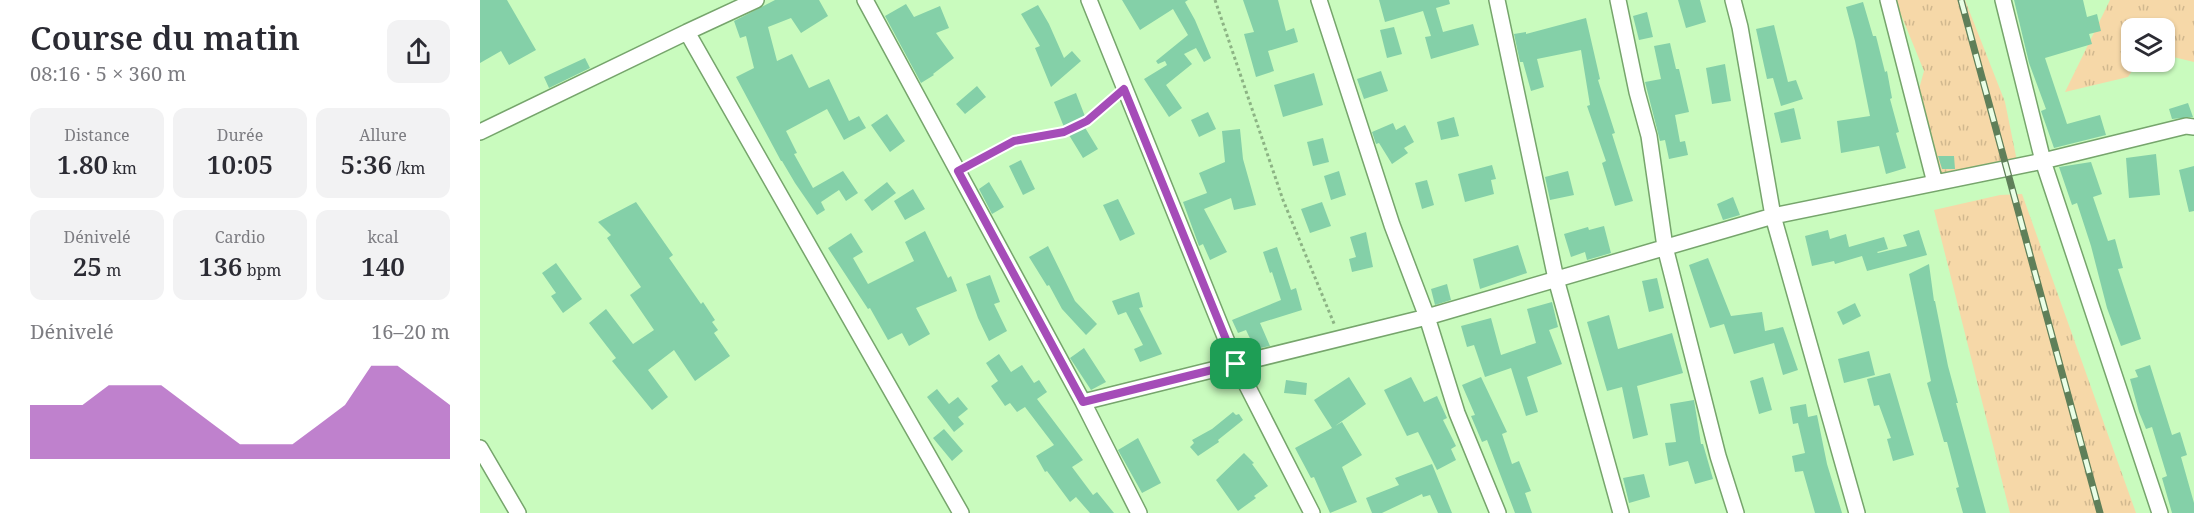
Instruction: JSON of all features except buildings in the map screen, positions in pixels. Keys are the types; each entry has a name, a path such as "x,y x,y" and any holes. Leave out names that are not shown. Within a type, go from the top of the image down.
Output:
{"street":[{"path":"480,132 756,0"},
{"path":"865,0 1083,402 1139,513"},
{"path":"1089,0 1236,364 1312,513"},
{"path":"1319,0 1392,225 1427,317 1457,413 1498,513"},
{"path":"1497,0 1556,279 1621,513"},
{"path":"1618,0 1637,92 1649,136 1665,248 1718,456 1736,513"},
{"path":"1734,0 1773,216 1857,513"},
{"path":"1888,0 1935,183"},
{"path":"2003,0 2043,161 2160,513"},
{"path":"687,32 961,513"},
{"path":"1083,402 1427,317 1773,216 2043,161 2186,126 2194,127"},
{"path":"480,448 518,513"}],"path":[{"path":"1215,0 1284,200 1340,339"},
{"path":"958,171 1014,141 1064,132 1087,121 1124,89"}],"green space":[{"path":"1895,0 1965,0 2005,102 2019,171 1937,182 1919,89 1924,71"},
{"path":"2110,0 2194,0 2194,62 2175,57 2175,18 2121,18 2121,72 2131,72 2128,77 2065,92"},
{"path":"2022,194 2136,513 2010,513 1934,210 2000,195"}],"railway":[{"path":"1961,0 2100,513"}],"route":[{"path":"1124,89 1236,364 1083,402 958,171 1014,141 1064,132 1087,121 1124,89"}]}
